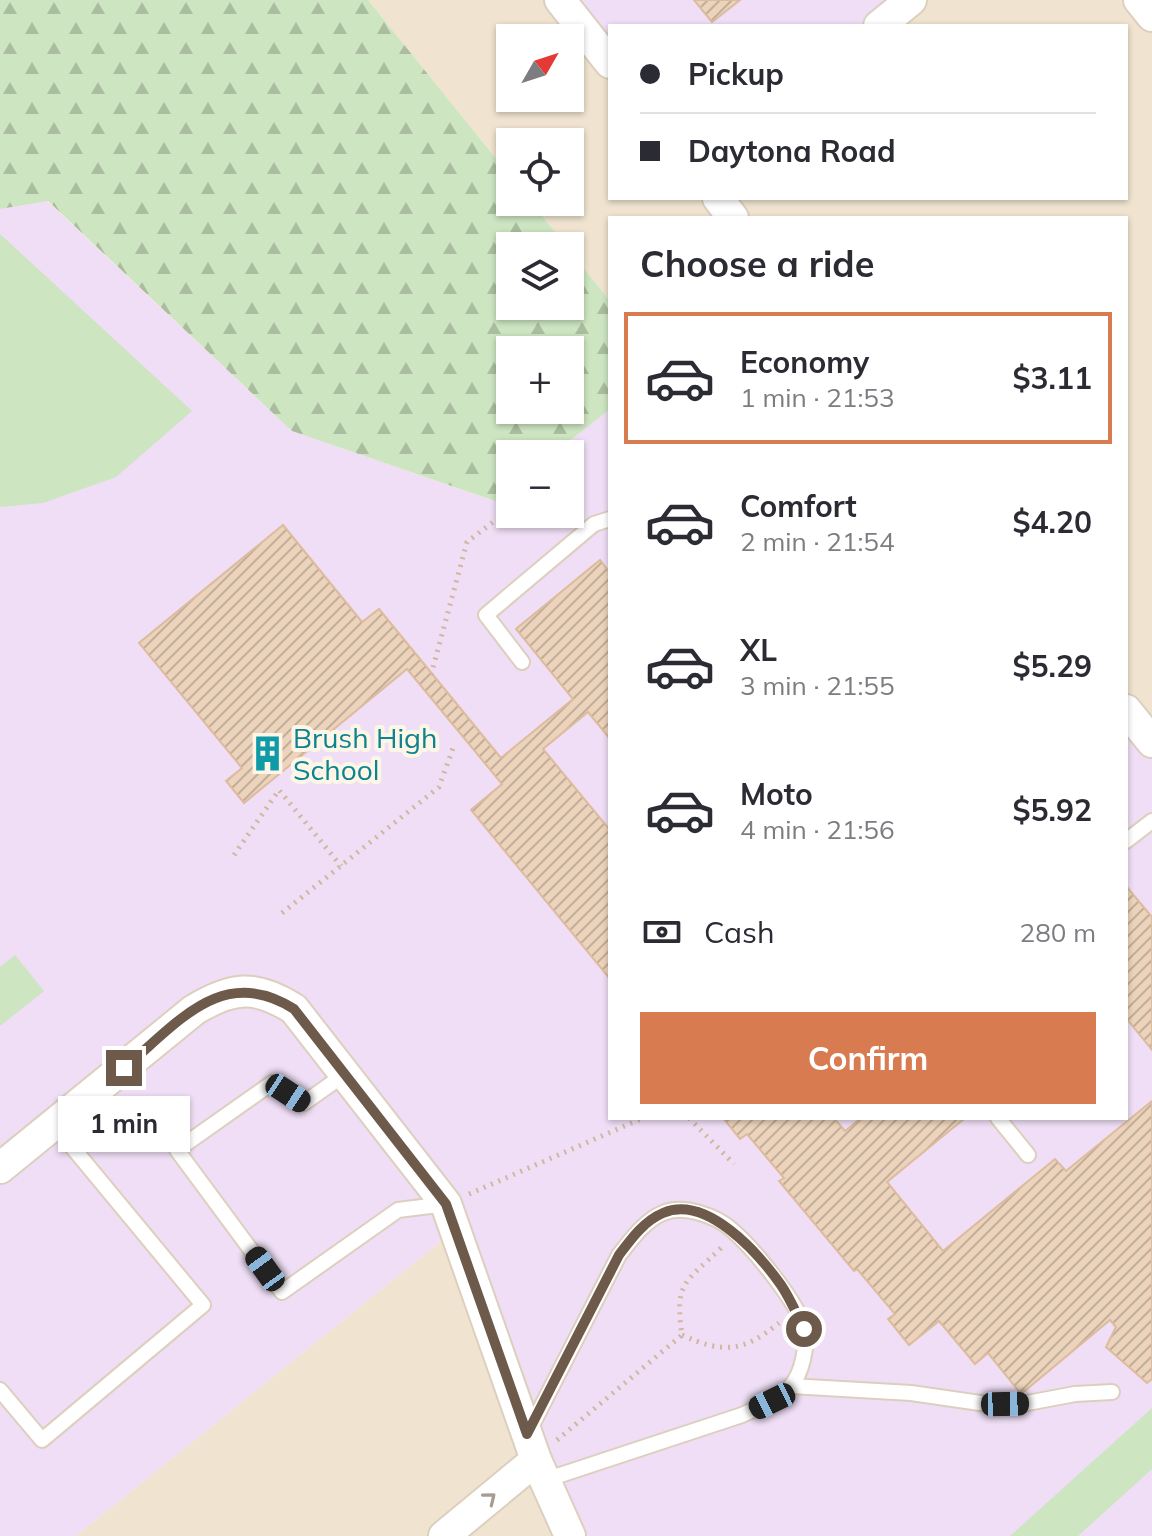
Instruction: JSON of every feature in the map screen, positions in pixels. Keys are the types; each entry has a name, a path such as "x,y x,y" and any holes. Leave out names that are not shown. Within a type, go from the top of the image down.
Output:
{"street":[{"path":"560,0 608,60"},
{"path":"881,24 911,0"},
{"path":"1139,0 1152,16"},
{"path":"1128,712 1152,742"},
{"path":"0,1168 194,1010 216,996 240,991 257,992 276,998 294,1009 446,1204 536,1458 570,1536"},
{"path":"444,1536 536,1458"}],"lane":[{"path":"522,662 486,615 594,524 608,520"},
{"path":"1128,839 1152,821"},
{"path":"345,1074 304,1103 272,1083 177,1150 282,1292 398,1210 446,1204"},
{"path":"1000,1120 1028,1155"},
{"path":"0,1390 42,1440 203,1305 54,1125"},
{"path":"682,1210 706,1215 732,1229 781,1286 804,1329 802,1363 791,1386 772,1401 742,1415 536,1458 619,1255 636,1233 665,1212 682,1210"},
{"path":"791,1386 911,1393 987,1404 1022,1404 1075,1394 1112,1392"}],"path":[{"path":"431,675 467,542 496,520"},
{"path":"282,913 439,787 453,748"},
{"path":"234,855 279,790 341,866"},
{"path":"446,1204 638,1120"},
{"path":"691,1120 734,1164"},
{"path":"682,1335 678,1307 683,1285 721,1248"},
{"path":"682,1335 703,1344 733,1348 762,1337 779,1323"},
{"path":"536,1458 682,1335"}],"shaded area":[{"path":"368,0 1152,0 1152,742 1128,712 1128,216 608,216 608,298 584,268 584,232 555,232 542,216 584,216 584,128 496,128 496,159"},
{"path":"560,0 911,0 881,24 608,24 608,60 584,30 584,24 579,24"},
{"path":"47,201 292,431 496,499 496,528 584,528 584,440 571,440 608,411 608,1120 1128,1120 1128,712 1152,742 1152,1536 570,1536 455,1230 76,1536 0,1536 0,209"},
{"path":"455,1230 570,1536 76,1536"}],"green space":[{"path":"0,0 368,0 496,159 496,216 542,216 555,232 496,232 496,320 584,320 584,268 608,298 608,411 571,440 496,440 495,501 292,431 48,201 0,209"},
{"path":"0,234 192,411 116,477 43,503 0,507"},
{"path":"15,955 44,991 0,1026 0,967"},
{"path":"1152,1408 1152,1469 1078,1536 1010,1536"}],"building":[{"path":"694,0 740,0 712,22"},
{"name":"Brush High School","path":"283,525 362,622 379,609 501,758 573,699 516,629 600,560 608,570 608,737 588,712 543,749 608,828 608,977 471,810 502,784 407,669 244,803 226,781 242,768 139,643"},
{"path":"1128,888 1152,917 1152,1050 1128,1020"},
{"path":"1152,1101 1152,1379 1147,1383 1106,1347 1116,1327 1110,1320 1021,1394 988,1353 975,1364 939,1321 909,1345 888,1319 895,1314 857,1269 854,1271 779,1181 784,1178 747,1134 740,1139 725,1120 836,1120 845,1131 859,1120 963,1120 887,1182 943,1251 1055,1159 1066,1171"}],"place":[{"name":"Brush High School","path":"267,753"}],"route":[{"path":"124,1068 194,1010 216,996 240,991 257,992 276,998 294,1009 446,1204 527,1434 619,1255 636,1233 665,1212 682,1210 706,1215 732,1229 781,1286 804,1329"}]}
